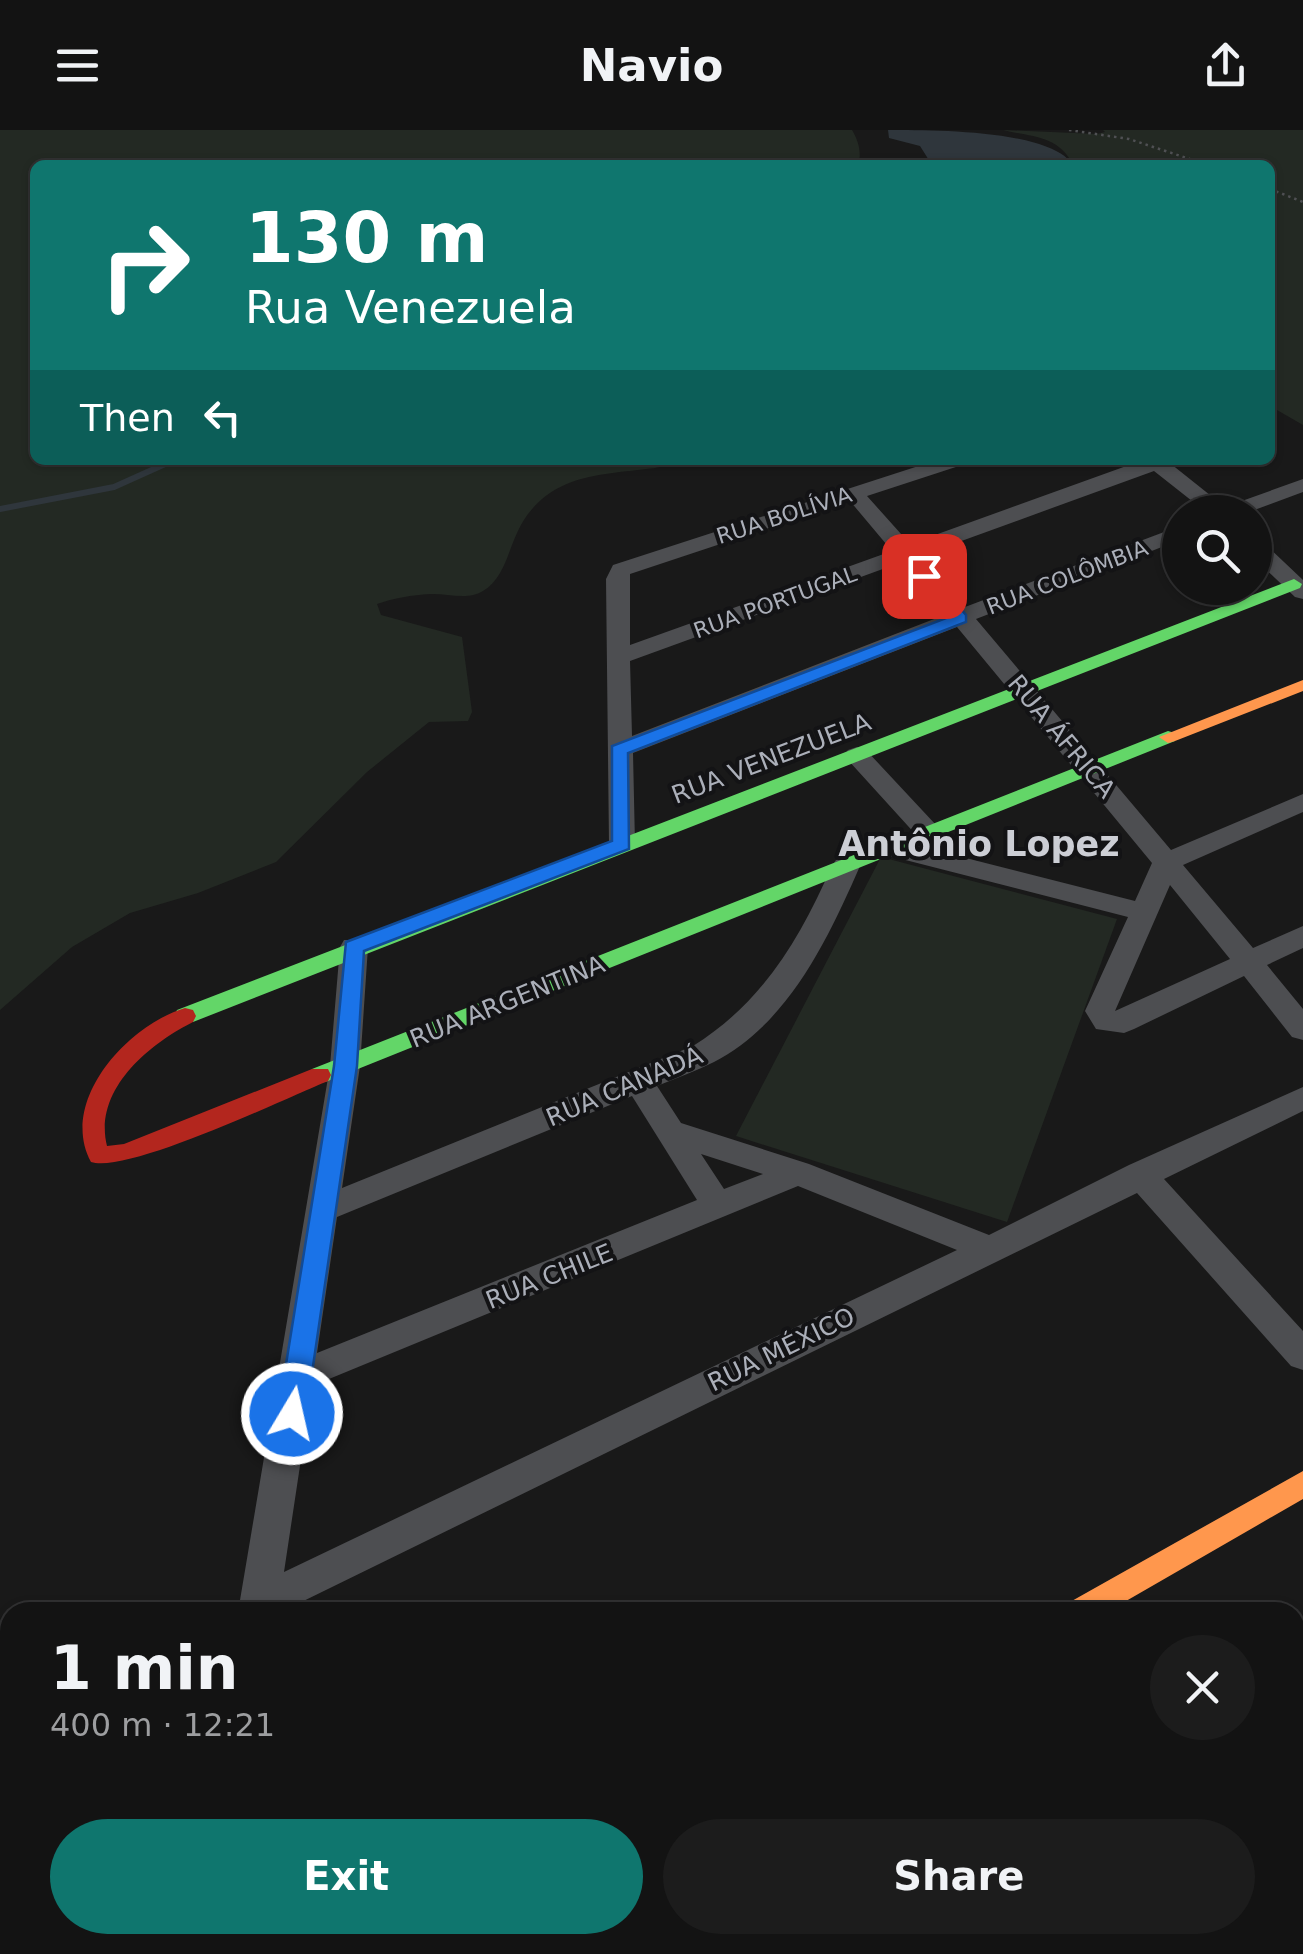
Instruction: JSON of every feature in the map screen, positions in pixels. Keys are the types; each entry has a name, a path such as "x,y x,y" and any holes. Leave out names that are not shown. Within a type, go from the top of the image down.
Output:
{"street":[{"name":"RUA BOLÍVIA","path":"618,658 617,579 621,570 854,493 899,469 925,465"},
{"name":"RUA PORTUGAL","path":"618,658 1147,465"},
{"path":"1159,465 1197,495"},
{"path":"1272,497 1303,485"},
{"name":"RUA ÁFRICA","path":"854,493 1024,688 1303,1029"},
{"name":"RUA COLÔMBIA","path":"619,750 1162,539"},
{"path":"1272,563 1299,588"},
{"name":"RUA VENEZUELA","path":"126,1153 99,1156 89,1144 88,1131 134,1048 168,1025 354,947 1024,688 1299,588"},
{"path":"618,658 622,844"},
{"name":"RUA ARGENTINA","path":"126,1153 846,866 927,830 1303,684"},
{"path":"858,755 927,830"},
{"path":"1303,802 1166,862 1100,1011 1106,1022 1124,1022 1303,936"},
{"path":"887,847 1143,912"},
{"name":"RUA CANADÁ","path":"322,1210 704,1054 752,1022 776,994 819,928 846,866"},
{"path":"260,1602 346,1066 354,947"},
{"path":"638,1081 719,1208"},
{"name":"RUA MÉXICO","path":"271,1602 987,1248 1303,1098"},
{"path":"672,1132 798,1173 987,1248"},
{"name":"RUA CHILE","path":"298,1376 798,1173"},
{"path":"1140,1174 1303,1355"},
{"path":"1097,1602 1303,1484"}],"path":[{"path":"1069,130 1130,139 1193,160"},
{"path":"1275,191 1303,202"}],"shaded area":[{"path":"0,130 852,130 860,160 30,160 30,465 672,465 603,474 563,486 544,497 521,524 498,576 477,594 417,595 377,604 381,615 462,637 472,712 468,721 429,722 367,772 276,862 198,893 130,913 72,947 0,1010"},
{"path":"888,130 990,134 1041,145 1068,160 929,160 920,146 889,138"},
{"path":"1003,130 1097,134 1103,130 1303,130 1303,425 1275,409 1275,160 1070,160 1060,148 1034,136"},
{"path":"881,857 1117,919 1007,1222 736,1136"}],"waterway":[{"path":"0,509 114,487 163,465"}],"traffic: fast":[{"path":"185,1016 1294,584"},
{"path":"320,1075 1168,737"}],"traffic: slow":[{"path":"1168,737 1303,685"},
{"path":"1097,1602 1303,1484"}],"traffic: jam":[{"path":"185,1016 144,1040 122,1063 102,1094 92,1127 99,1156 126,1153 320,1075"}],"district":[{"name":"Antônio Lopez","path":"979,844"}],"route":[{"path":"292,1414 346,1066 354,947 622,844 619,750 960,618 924,576"}]}
